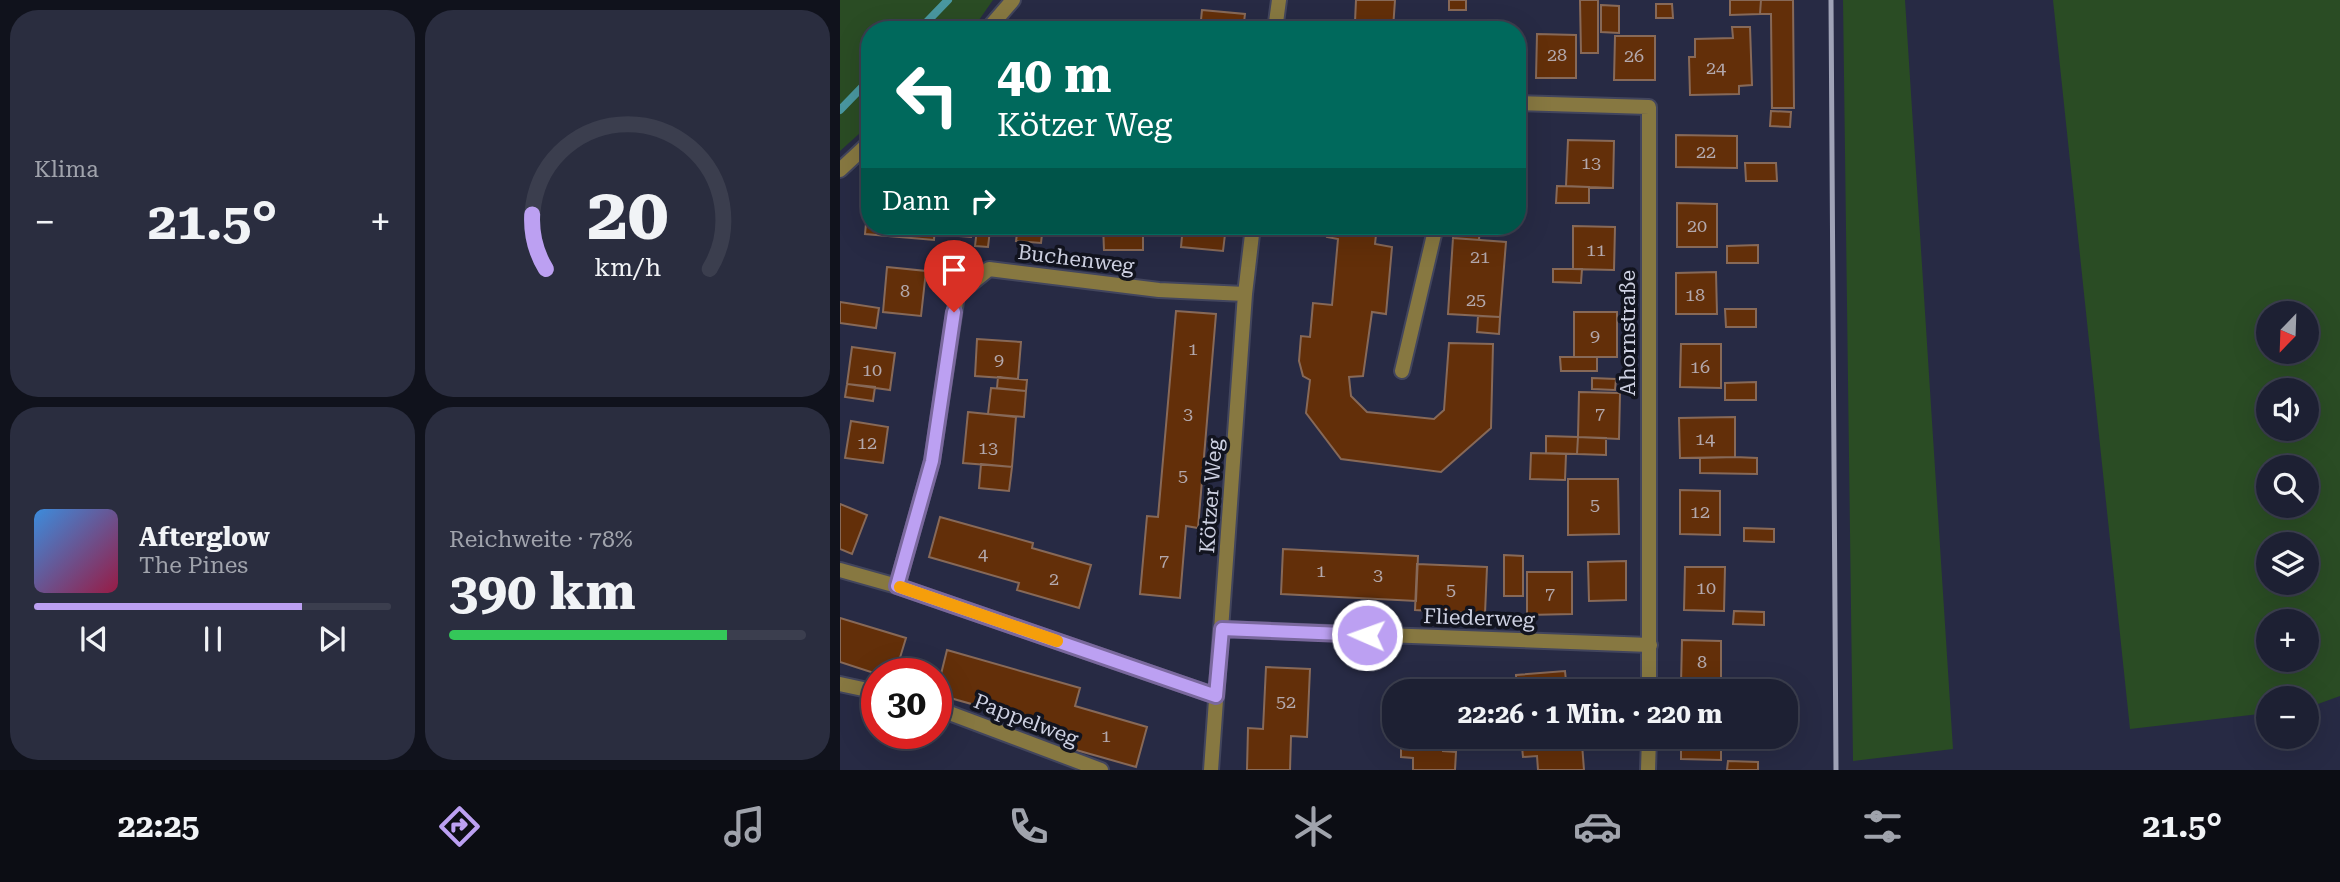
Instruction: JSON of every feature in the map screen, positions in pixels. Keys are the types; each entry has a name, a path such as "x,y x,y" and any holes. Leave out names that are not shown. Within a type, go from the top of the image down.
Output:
{"street":[{"path":"995,21 1013,0"},
{"path":"1276,21 1279,0"},
{"name":"Ahornstraße","path":"1526,103 1649,107 1649,679"},
{"path":"840,170 861,150"},
{"name":"Kötzer Weg","path":"1211,770 1251,235"},
{"path":"1402,371 1434,235"},
{"name":"Buchenweg","path":"897,586 932,461 957,295 989,269 1158,290 1245,294"},
{"path":"840,570 897,586 1216,696"},
{"name":"Fliederweg","path":"1222,629 1650,645"},
{"path":"840,684 861,689"},
{"name":"Pappelweg","path":"952,714 1101,770"},
{"path":"1648,770 1649,749"}],"green space":[{"path":"840,0 993,0 978,21 861,21 861,132 840,151"},
{"path":"1843,0 1905,0 1953,749 1853,761"},
{"path":"2053,0 2340,0 2340,696 2319,704 2319,686 2256,686 2256,714 2130,729"}],"building":[{"path":"1356,0 1395,0 1394,21 1355,21"},
{"path":"1449,0 1466,0 1466,10 1449,10"},
{"path":"1580,0 1598,0 1598,53 1581,53"},
{"path":"1730,0 1761,0 1760,14 1730,15"},
{"path":"1761,0 1793,0 1794,108 1772,108 1771,14 1760,14"},
{"path":"1656,4 1672,4 1673,18 1656,18"},
{"path":"1601,5 1619,6 1619,33 1601,32"},
{"path":"1202,10 1245,14 1244,21 1201,21"},
{"path":"1732,27 1750,27 1752,85 1739,86 1739,94 1690,95 1689,57 1695,57 1695,39 1733,38"},
{"path":"1537,34 1576,35 1576,78 1536,78"},
{"path":"1615,36 1655,36 1655,80 1614,80"},
{"path":"1771,111 1791,112 1790,127 1770,126"},
{"path":"1676,135 1737,136 1737,168 1676,167"},
{"path":"1568,140 1614,141 1613,188 1566,186"},
{"path":"1745,163 1776,163 1777,181 1746,181"},
{"path":"1557,186 1589,187 1589,203 1556,203"},
{"path":"1677,203 1717,204 1717,247 1677,247"},
{"path":"1573,226 1615,227 1614,270 1573,269"},
{"path":"876,235 934,235 934,240"},
{"path":"976,235 989,235 988,247 975,246"},
{"path":"1017,235 1042,235 1041,243 1016,241"},
{"path":"1103,235 1143,235 1143,250 1104,250"},
{"path":"1182,235 1225,235 1223,251 1181,247"},
{"path":"1376,235 1375,244 1392,247 1386,314 1372,312 1363,376 1349,377 1351,396 1367,412 1434,419 1444,410 1449,343 1493,344 1491,428 1441,472 1341,459 1306,413 1310,380 1303,376 1299,361 1301,336 1310,337 1313,303 1332,305 1338,239 1327,237"},
{"path":"1453,235 1479,235 1479,240 1453,238"},
{"path":"1453,238 1506,242 1500,317 1448,314"},
{"path":"1758,245 1758,263 1727,263 1727,246"},
{"path":"887,267 926,271 921,316 883,312"},
{"path":"1553,269 1582,269 1581,283 1553,282"},
{"path":"1716,272 1717,314 1676,314 1676,273"},
{"path":"840,302 879,308 876,328 840,323"},
{"path":"1725,309 1756,309 1756,327 1726,327"},
{"path":"1176,311 1216,314 1198,528 1186,526 1180,598 1140,594 1147,516 1158,517"},
{"path":"1574,312 1617,312 1617,357 1574,357"},
{"path":"1478,316 1500,317 1499,334 1477,332"},
{"path":"977,339 1021,342 1018,379 975,376"},
{"path":"1681,344 1721,344 1721,388 1680,387"},
{"path":"852,347 895,353 890,390 847,384"},
{"path":"1560,357 1597,357 1597,371 1561,371"},
{"path":"998,377 1027,380 1026,391 997,388"},
{"path":"1592,378 1616,379 1615,390 1592,389"},
{"path":"1756,382 1756,400 1725,400 1725,383"},
{"path":"847,384 875,387 873,401 845,397"},
{"path":"991,388 1026,391 1024,417 988,414"},
{"path":"1579,392 1620,393 1619,439 1578,437"},
{"path":"968,412 1016,417 1012,467 963,463"},
{"path":"1735,417 1735,457 1680,458 1679,418"},
{"path":"851,421 888,427 883,463 845,458"},
{"path":"1546,436 1578,437 1577,454 1546,453"},
{"path":"1578,437 1606,438 1606,455 1577,454"},
{"path":"1531,453 1566,454 1565,480 1530,479"},
{"path":"1700,458 1757,458 1757,474 1700,473"},
{"path":"981,464 1012,467 1009,491 979,488"},
{"path":"1568,479 1618,479 1619,534 1568,535"},
{"path":"1680,490 1720,491 1720,535 1680,534"},
{"path":"840,504 867,515 852,554 840,549"},
{"path":"940,517 1033,543 1032,548 1091,565 1079,608 1017,590 1019,583 929,557"},
{"path":"1744,528 1774,529 1774,542 1744,541"},
{"path":"1283,549 1418,556 1416,601 1281,594"},
{"path":"1504,555 1523,556 1523,596 1504,596"},
{"path":"1626,561 1626,600 1589,601 1588,562"},
{"path":"1417,564 1487,567 1485,614 1415,610"},
{"path":"1685,567 1725,567 1724,611 1684,610"},
{"path":"1527,572 1572,572 1572,614 1527,615"},
{"path":"1734,611 1764,612 1764,625 1733,624"},
{"path":"840,618 906,638 900,658 861,658 861,669 840,662"},
{"path":"1682,640 1721,641 1721,679 1681,679"},
{"path":"947,650 1080,688 1075,706 1147,727 1136,767 1062,746 1067,731 952,699 952,658 945,658"},
{"path":"1266,667 1310,669 1307,737 1291,736 1290,770 1247,770 1248,728 1263,729"},
{"path":"1565,671 1566,679 1516,679 1516,675"},
{"path":"1401,749 1443,749 1456,752 1455,770 1413,770 1413,758 1401,757"},
{"path":"1522,749 1582,749 1584,770 1538,770 1537,756 1523,757"},
{"path":"1681,749 1721,749 1721,760 1681,759"},
{"path":"1728,761 1758,762 1758,770 1727,770"}],"waterway":[{"path":"928,21 948,0"},
{"path":"840,110 861,88"}],"railway":[{"path":"1831,0 1836,770"}],"slow traffic":[{"path":"900,587 1057,641"}],"route":[{"path":"954,312 932,461 897,586 1216,696 1222,629 1367,635"}]}
